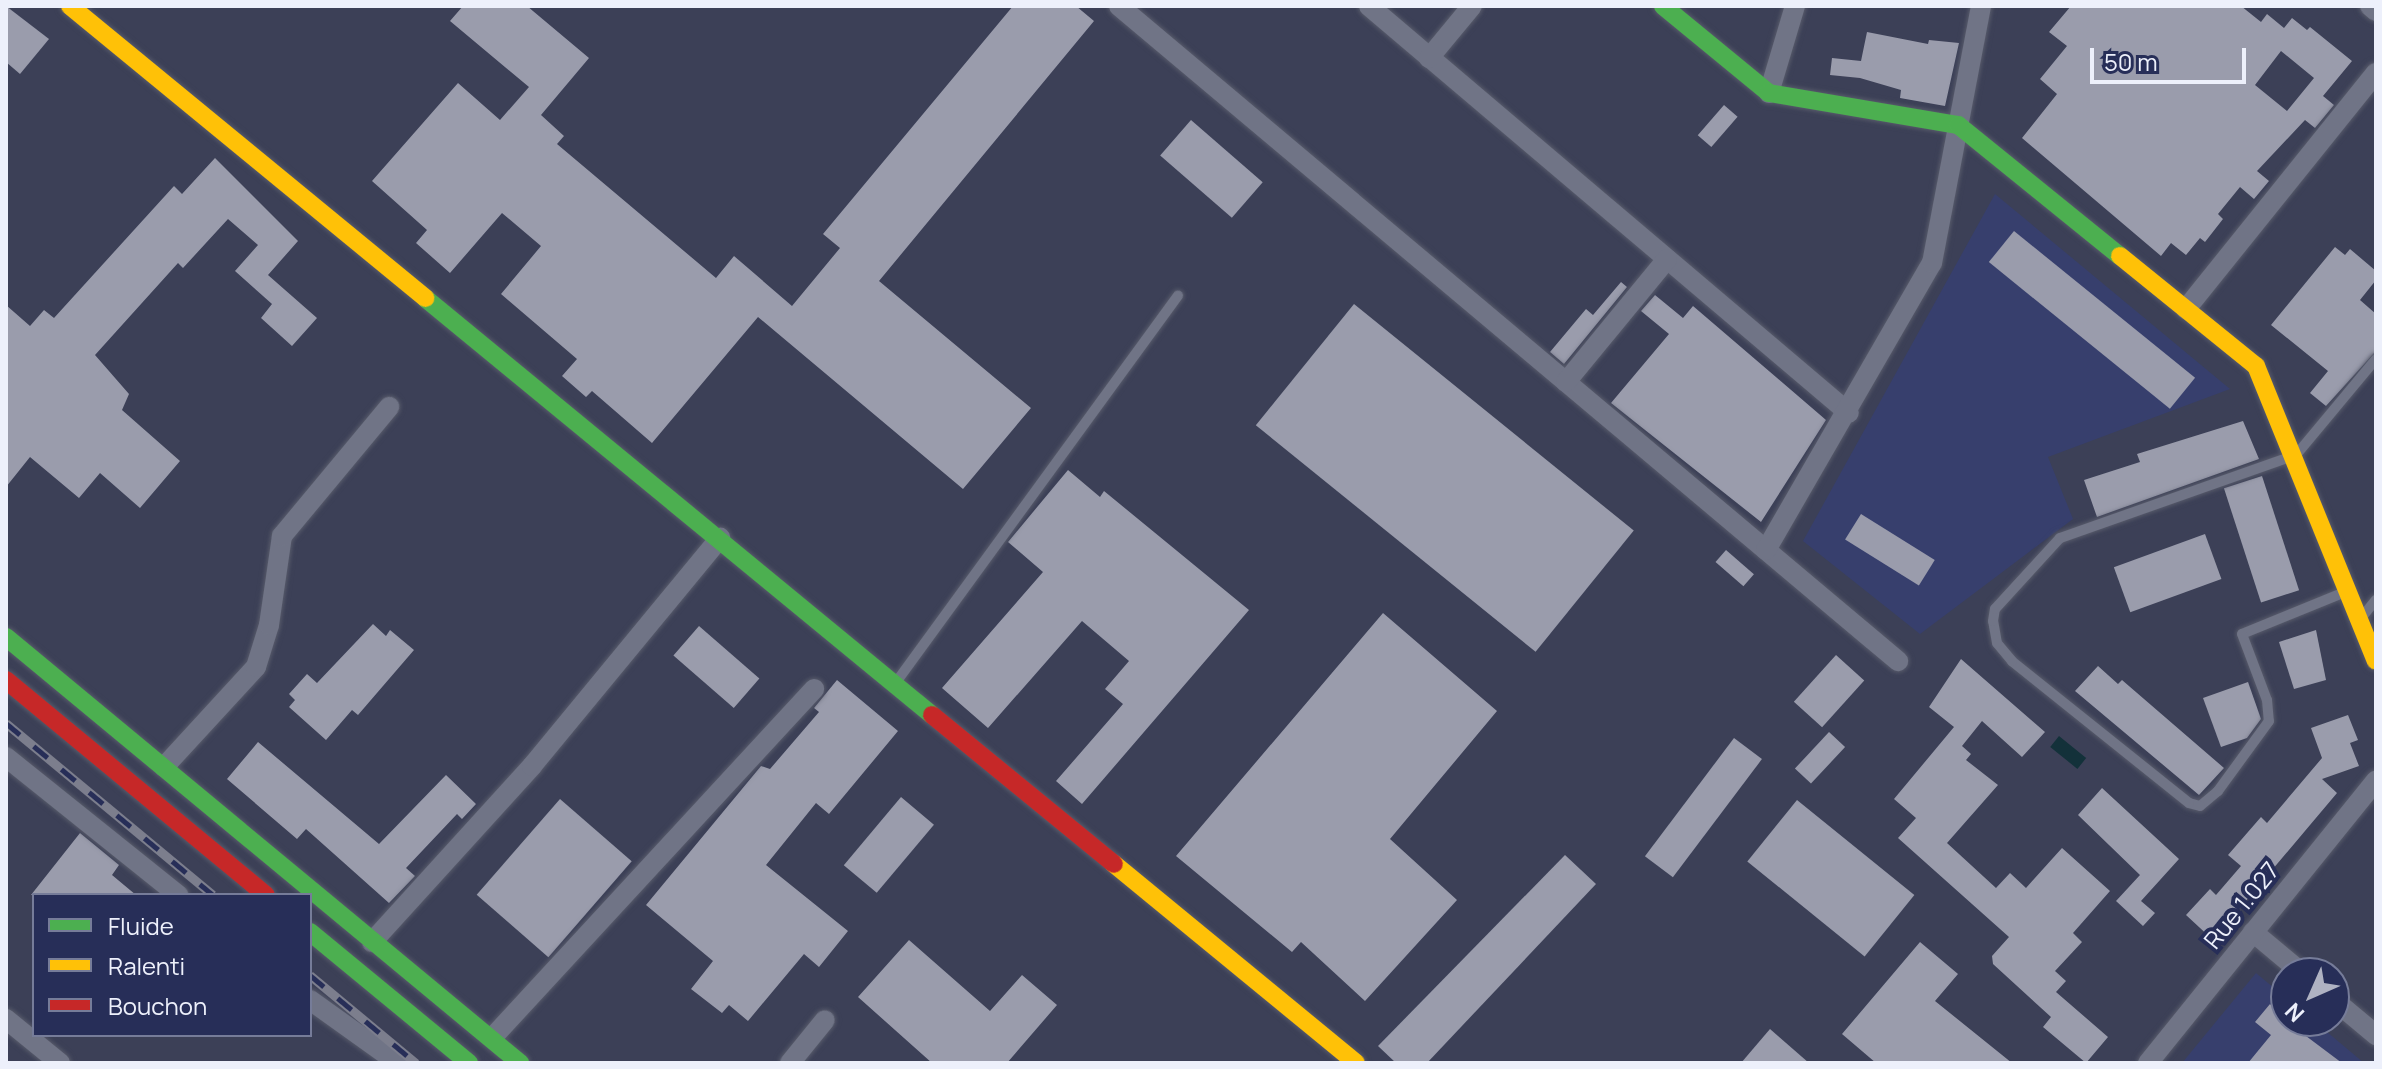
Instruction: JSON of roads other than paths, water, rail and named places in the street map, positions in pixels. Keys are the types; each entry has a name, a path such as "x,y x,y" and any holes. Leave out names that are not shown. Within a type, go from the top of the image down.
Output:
{"main road":[{"path":"70,6 1356,1063"},
{"path":"1663,6 1769,93 1958,125 2256,366 2362,617 2376,661"},
{"path":"6,637 520,1063"},
{"path":"6,680 264,893"},
{"path":"312,934 469,1063"}],"street":[{"path":"1369,6 1849,413"},
{"path":"1429,58 1472,6"},
{"path":"1769,93 1795,6"},
{"path":"2370,6 2376,11"},
{"path":"1131,10 1898,661"},
{"path":"1766,550 1849,413 1932,263 1984,10"},
{"path":"2186,309 2376,73"},
{"path":"1566,382 1667,259"},
{"path":"164,767 256,667 269,625 282,536 389,407"},
{"path":"372,942 532,766 720,538"},
{"path":"492,1038 814,689"},
{"path":"6,757 176,893"},
{"name":"Rue 1.027","path":"2148,1063 2376,780"},
{"path":"2253,932 2283,957"},
{"path":"312,1002 385,1059"},
{"path":"2350,1013 2376,1035"},
{"path":"6,1019 60,1063"},
{"path":"790,1063 825,1020"}],"lane":[{"path":"896,683 1178,296"},
{"path":"2351,590 2242,634 2267,700 2269,721 2218,791 2200,806 2189,803 1997,643 1995,609 2060,538 2296,455 2376,359"},
{"path":"2362,617 2376,600"}],"railway":[{"path":"6,723 211,893"},
{"path":"312,977 416,1063"}]}
